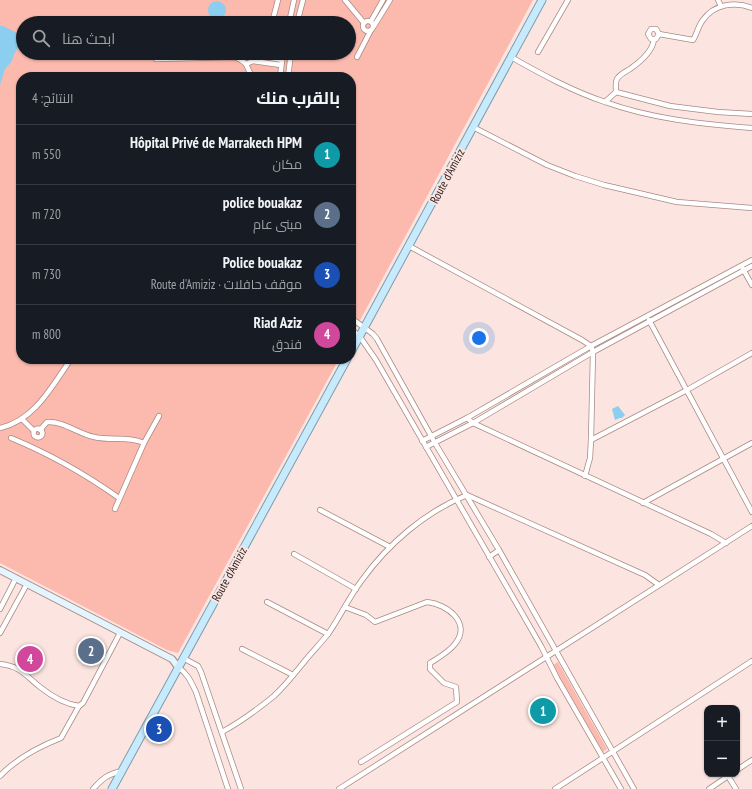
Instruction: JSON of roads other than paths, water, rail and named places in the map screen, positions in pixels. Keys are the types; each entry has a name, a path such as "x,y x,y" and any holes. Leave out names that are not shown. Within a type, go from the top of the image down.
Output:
{"main road":[{"name":"Route d'Amiziz","path":"356,344 542,0"},
{"name":"Route d'Amiziz","path":"112,789 344,364"}],"street":[{"path":"274,16 278,0"},
{"path":"291,16 294,0"},
{"path":"299,16 303,0"},
{"path":"345,0 364,23 364,28 368,31 372,28"},
{"path":"372,28 371,21 383,0"},
{"path":"357,57 372,28 390,0"},
{"path":"538,52 568,0"},
{"path":"718,0 721,6"},
{"path":"654,39 648,34 651,29 656,29 659,34 693,40 703,19 721,6 736,4 752,8"},
{"path":"364,23 371,21"},
{"path":"605,102 616,92 616,82 618,78 644,57 654,44 654,39 659,34"},
{"path":"511,57 563,85 605,102 637,112 679,120 752,128"},
{"path":"241,60 246,64 249,72"},
{"path":"272,60 282,63"},
{"path":"281,72 282,60"},
{"path":"289,72 290,60"},
{"path":"246,64 253,61 282,63"},
{"path":"616,92 670,106 718,112 752,114"},
{"path":"473,127 541,162 575,176 604,185 676,202 752,208"},
{"path":"408,246 517,304 582,340 590,346 593,352 591,440 589,465 585,476"},
{"path":"426,447 473,423 593,352 650,322 742,269 752,260"},
{"path":"422,441 467,418 590,346 742,269 752,266"},
{"path":"742,269 752,286"},
{"path":"647,317 752,512"},
{"path":"356,322 373,334 377,339 435,443 499,550 634,789"},
{"path":"356,333 376,360 547,657 621,789"},
{"path":"591,440 687,390 752,353"},
{"path":"0,428 22,419 45,398 68,364"},
{"path":"115,509 144,443 159,416"},
{"path":"467,418 473,423 721,538 726,542"},
{"path":"22,419 34,431 33,434 36,437 32,447"},
{"path":"34,431 40,430 47,422 54,422 93,437 138,440 144,443"},
{"path":"36,437 42,436 42,432 40,430"},
{"path":"11,438 66,464 95,481 119,498"},
{"path":"643,503 752,443"},
{"path":"222,732 275,695 328,634 356,589 374,564 390,548 417,524 466,494"},
{"path":"466,494 645,575 659,585"},
{"path":"320,510 390,548"},
{"path":"339,789 752,526"},
{"path":"489,557 499,550"},
{"path":"294,554 356,589"},
{"path":"0,570 172,659 178,667 185,672 196,692 228,789"},
{"path":"0,608 16,578"},
{"path":"0,633 27,584"},
{"path":"267,602 328,634"},
{"path":"345,607 366,615 375,622 427,602 435,603 451,611 456,616 459,623 460,632 455,645 430,663 430,669 444,683 456,687 457,702 361,762"},
{"path":"0,776 10,765 44,745 61,738 79,706 83,703 120,632"},
{"path":"242,648 293,675"},
{"path":"172,659 183,658 198,666 241,789"},
{"path":"555,789 752,660"},
{"path":"0,664 18,668 47,692 73,705 79,706"},
{"path":"740,768 752,760"},
{"path":"93,789 101,780 110,774 122,770"},
{"path":"709,789 727,777"},
{"path":"731,777 736,789"}],"water":[{"path":"217,1 225,7 226,10 223,16 211,16 208,10 211,4"},
{"path":"0,26 3,26 16,32 16,51 12,61 5,69 0,85"},
{"path":"618,406 625,415 622,418 615,420 612,409"}],"place":[{"name":"police bouakaz","path":"91,651"},
{"name":"Riad Aziz","path":"30,659"},
{"name":"Hôpital Privé de Marrakech HPM","path":"543,711"},
{"name":"Police bouakaz","path":"159,729"}]}
